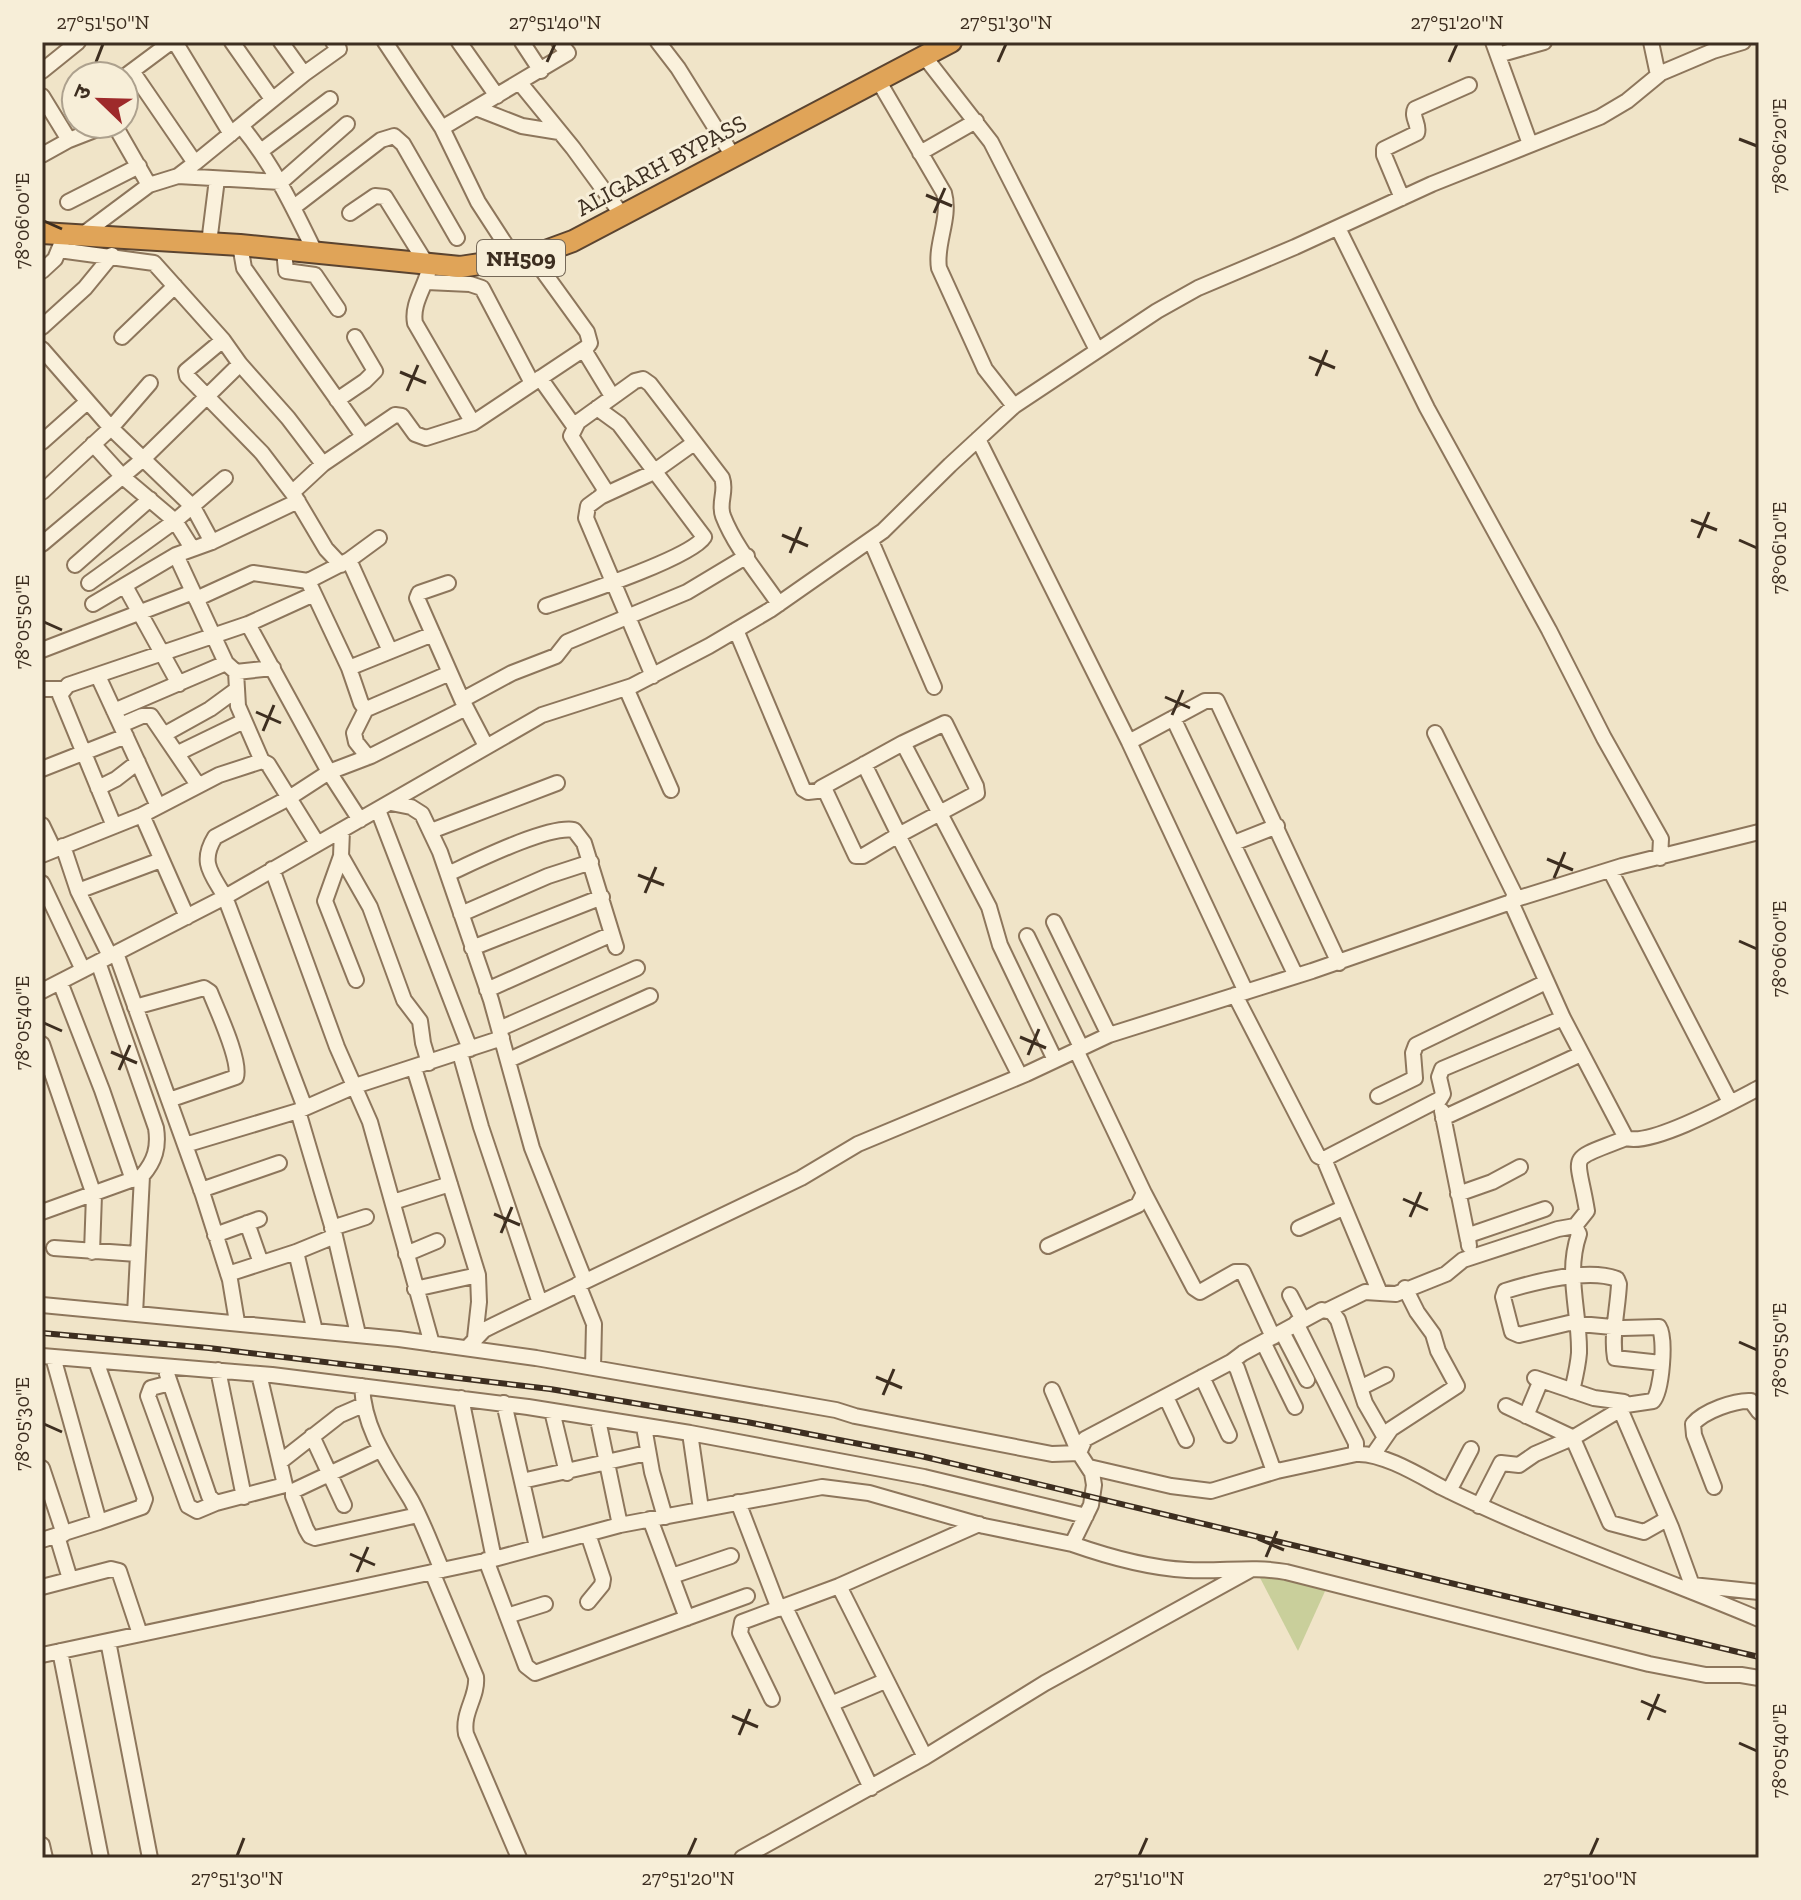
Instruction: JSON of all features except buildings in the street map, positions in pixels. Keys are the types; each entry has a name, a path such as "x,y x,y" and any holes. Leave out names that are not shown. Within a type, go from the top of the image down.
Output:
{"highway":[{"name":"ALIGARH BYPASS","path":"42,233 66,241 240,245 284,259 316,254 428,271 524,257 573,241 733,156 881,86 924,56 951,42"}],"street":[{"path":"44,67 78,42"},
{"path":"140,65 173,42 236,130 261,151 281,182 316,254"},
{"path":"232,42 272,99"},
{"path":"281,42 304,74"},
{"path":"296,498 295,490 323,464 399,414 415,434 426,438 473,423 590,343 587,332 478,202 442,128 385,42"},
{"path":"459,42 497,96"},
{"path":"522,42 541,71"},
{"path":"442,128 568,53 559,42"},
{"path":"658,42 678,68 733,156"},
{"path":"1530,144 1496,48 1544,42"},
{"path":"1651,42 1658,75"},
{"path":"42,991 225,897 551,711 626,688 653,676 779,604 871,541 1014,406 1138,322 1198,288 1402,198 1607,113 1658,75 1743,42"},
{"path":"42,271 66,241 149,185 178,176 340,44"},
{"path":"924,56 991,142 1097,350"},
{"path":"520,83 622,215"},
{"path":"1402,198 1384,149 1417,133 1413,115 1415,109 1469,85"},
{"path":"881,86 945,197 939,268 985,369 1014,406"},
{"path":"140,90 195,163"},
{"path":"42,96 60,125"},
{"path":"261,151 330,99"},
{"path":"476,108 522,126 559,132"},
{"path":"920,153 976,121"},
{"path":"178,176 281,182 347,124"},
{"path":"294,207 381,140 394,136 403,144 457,238"},
{"path":"42,155 69,140"},
{"path":"122,140 149,185"},
{"path":"68,202 139,166"},
{"path":"209,243 217,179"},
{"path":"350,213 375,196 385,197 428,271 482,288 536,381 574,426"},
{"path":"1338,228 1427,408 1661,839 1660,858"},
{"path":"66,241 112,255 154,263 223,340 323,464"},
{"path":"240,245 244,268 363,436"},
{"path":"42,327 85,288 112,255"},
{"path":"284,259 288,272 315,275 338,309"},
{"path":"428,271 413,314 415,323 473,423"},
{"path":"122,337 175,286"},
{"path":"337,400 375,371 355,337"},
{"path":"223,340 186,371 187,376 262,453 296,498 326,549 345,563 390,651"},
{"path":"42,349 111,428 193,507 212,542"},
{"path":"584,350 612,396"},
{"path":"42,544 142,460 240,364"},
{"path":"653,676 586,518 588,506 604,493 604,488 571,436 574,426 635,381 643,379 650,384 724,483 723,514 779,604"},
{"path":"42,492 111,428 150,383"},
{"path":"42,442 87,402"},
{"path":"546,606 678,555 703,540 702,533 657,471 613,417 597,408"},
{"path":"978,439 1129,742 1241,994 1318,1156 1324,1159 1380,1293"},
{"path":"600,497 657,471 694,443"},
{"path":"93,444 123,477 175,521 192,548"},
{"path":"89,583 175,521 225,478"},
{"path":"93,604 176,555 212,542 296,498"},
{"path":"75,565 150,499"},
{"path":"42,689 62,689 248,624 311,587 379,538"},
{"path":"871,541 934,687"},
{"path":"176,555 231,668 238,706 262,761 268,764 317,843"},
{"path":"358,1334 302,1110 225,897 207,862 208,848 215,837 289,798 329,772 368,757 464,704 512,673 556,656 567,642 696,588 747,556"},
{"path":"42,650 253,573 311,587"},
{"path":"448,583 417,595 464,704 486,746"},
{"path":"125,586 179,684"},
{"path":"311,587 366,709"},
{"path":"248,624 329,772 360,820"},
{"path":"736,630 800,785 808,792 943,723 948,726 977,789 974,796 863,856 856,856 827,793 821,788"},
{"path":"349,668 433,634"},
{"path":"42,769 84,753 179,684 231,668 273,668"},
{"path":"368,757 356,742 354,733 366,709 450,673"},
{"path":"98,676 158,806"},
{"path":"626,688 671,790"},
{"path":"62,689 60,695 114,826"},
{"path":"165,734 210,709 236,690"},
{"path":"1129,742 1205,701 1217,701 1339,963"},
{"path":"120,724 151,716 198,785"},
{"path":"1173,718 1296,976"},
{"path":"178,753 244,721"},
{"path":"1435,733 1512,889 1512,901 1546,982 1626,1138"},
{"path":"903,743 989,907 1000,945 1055,1060"},
{"path":"53,851 142,815 198,785 262,761"},
{"path":"98,788 138,762"},
{"path":"864,764 897,836 1020,1076"},
{"path":"431,831 557,783"},
{"path":"384,806 417,810 431,831 448,874 509,1060 532,1148 594,1324 593,1368"},
{"path":"384,806 465,1051 481,1127 540,1303"},
{"path":"142,815 187,917"},
{"path":"42,825 135,1007 201,1190 228,1274 237,1322"},
{"path":"1234,843 1277,826"},
{"path":"448,874 561,829 578,832 591,862 614,941 487,990"},
{"path":"342,830 341,856 325,901 356,980"},
{"path":"471,1343 484,1330 801,1178 858,1144 1109,1035 1339,963 1512,901 1610,870 1759,832"},
{"path":"341,856 365,895 404,1000 420,1021 429,1063"},
{"path":"78,891 161,860"},
{"path":"461,914 548,876 591,862"},
{"path":"272,869 337,1047 370,1122 432,1344"},
{"path":"1610,870 1730,1102"},
{"path":"42,883 83,970"},
{"path":"472,948 602,897"},
{"path":"1054,922 1109,1035"},
{"path":"1027,936 1144,1193 1194,1288 1204,1290 1235,1272 1243,1272 1272,1337 1295,1407"},
{"path":"42,1212 137,1178 150,1165 158,1148 156,1128 108,957"},
{"path":"185,1145 302,1110 355,1086 465,1051 637,968"},
{"path":"60,982 137,1178 135,1314"},
{"path":"1378,1096 1415,1078 1413,1053 1416,1045 1546,982"},
{"path":"135,1007 204,988 210,992 228,1040 238,1070 236,1077 169,1100"},
{"path":"509,1060 650,996"},
{"path":"1324,1159 1440,1099 1443,1094 1439,1077 1442,1069 1563,1018"},
{"path":"42,1044 94,1195 92,1252"},
{"path":"1443,1118 1581,1054"},
{"path":"414,1068 478,1275 479,1302 471,1343"},
{"path":"1079,1453 1079,1447 1089,1435 1166,1397 1322,1310 1365,1292 1393,1295 1436,1278 1470,1258 1575,1226 1587,1211 1577,1171 1578,1161 1586,1153 1626,1138 1639,1139 1680,1126 1759,1088"},
{"path":"1440,1099 1470,1258"},
{"path":"201,1190 279,1163"},
{"path":"1458,1194 1520,1167"},
{"path":"393,1202 450,1184"},
{"path":"1048,1246 1138,1205 1144,1193"},
{"path":"1299,1228 1343,1208"},
{"path":"1468,1240 1472,1234 1545,1209"},
{"path":"228,1274 296,1252 366,1217"},
{"path":"215,1235 253,1221 261,1263"},
{"path":"1572,1391 1579,1352 1572,1276 1573,1255 1579,1234 1575,1226"},
{"path":"406,1254 437,1241"},
{"path":"54,1248 137,1254"},
{"path":"296,1252 315,1331"},
{"path":"415,1289 478,1275"},
{"path":"1479,1506 1501,1463 1519,1465 1535,1454 1572,1439 1624,1408 1656,1399 1661,1363 1661,1327 1615,1327 1567,1323 1517,1335 1511,1328 1503,1296 1507,1290 1572,1276 1609,1276 1617,1279 1619,1284 1615,1327 1615,1358 1661,1363"},
{"path":"1373,1455 1391,1429 1457,1386 1438,1351 1433,1334 1405,1288"},
{"path":"1290,1295 1356,1443 1356,1454"},
{"path":"42,1305 358,1334 432,1344 471,1343 593,1368 836,1410 977,1441 1052,1454 1079,1453"},
{"path":"1328,1310 1338,1320 1365,1403 1384,1436"},
{"path":"1272,1337 1307,1380"},
{"path":"99,1522 48,1357 259,1374 504,1403 690,1433 924,1477 1086,1516"},
{"path":"42,1540 142,1507 145,1499 96,1361"},
{"path":"1231,1362 1237,1368 1272,1466 1277,1471"},
{"path":"165,1366 209,1496 216,1503"},
{"path":"218,1370 244,1497"},
{"path":"170,1383 151,1388 148,1396 188,1506 197,1511 216,1503 284,1486 259,1374"},
{"path":"1360,1388 1386,1375"},
{"path":"1202,1377 1229,1435"},
{"path":"1526,1416 1538,1379 1594,1398 1624,1402 1694,1588"},
{"path":"362,1386 363,1405 380,1450 418,1515 476,1677 476,1687 465,1718 466,1734 519,1858"},
{"path":"1052,1390 1079,1453 1089,1467 1094,1485 1091,1505 1072,1544"},
{"path":"1166,1397 1186,1440"},
{"path":"461,1398 490,1560 526,1666 535,1673 747,1596"},
{"path":"1714,1487 1694,1435 1693,1424 1701,1416 1741,1401 1756,1402"},
{"path":"504,1403 537,1547"},
{"path":"280,1462 344,1412 363,1405"},
{"path":"1506,1406 1572,1439 1610,1523 1644,1532 1667,1519"},
{"path":"552,1411 567,1473"},
{"path":"598,1420 620,1525"},
{"path":"644,1427 658,1518 672,1576 687,1618"},
{"path":"690,1433 701,1509"},
{"path":"312,1436 344,1505"},
{"path":"1449,1491 1471,1449"},
{"path":"380,1450 293,1491 306,1529 313,1538 418,1515"},
{"path":"522,1481 647,1453"},
{"path":"1089,1467 1171,1486 1211,1491 1277,1471 1356,1454 1373,1455 1479,1506 1694,1588 1759,1619"},
{"path":"42,1468 46,1495 60,1535 70,1579"},
{"path":"42,1655 490,1560 620,1525 813,1488 836,1487 1061,1544 1072,1544 1108,1556 1169,1568 1254,1568 1325,1581 1649,1664 1706,1675 1759,1678"},
{"path":"738,1502 782,1608 871,1788"},
{"path":"772,1699 740,1628 745,1620 839,1586 979,1524"},
{"path":"588,1534 603,1579 602,1585 588,1602"},
{"path":"672,1576 731,1556"},
{"path":"742,1858 925,1757 1045,1683 1254,1568"},
{"path":"42,1587 111,1569 119,1571 140,1634"},
{"path":"839,1586 925,1757"},
{"path":"1694,1588 1759,1592"},
{"path":"507,1616 545,1604"},
{"path":"108,1641 150,1858"},
{"path":"60,1651 101,1858"},
{"path":"831,1704 885,1681"},
{"path":"42,1845 45,1858"}],"green space":[{"path":"1258,1574 1326,1589 1298,1651"}],"railway":[{"path":"42,1333 209,1348 550,1389 747,1422 921,1456 1759,1657"}]}
